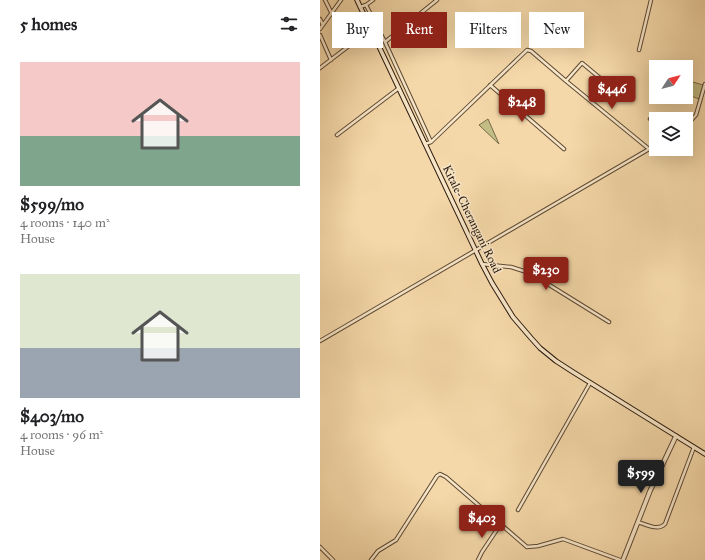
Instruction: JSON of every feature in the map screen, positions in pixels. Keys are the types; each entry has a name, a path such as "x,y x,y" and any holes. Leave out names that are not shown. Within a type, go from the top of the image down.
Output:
{"main road":[{"name":"Kitale-Cherangani Road","path":"357,0 362,12"},
{"name":"Kitale-Cherangani Road","path":"380,48 482,264 501,299 513,316 531,338 556,361 705,454"},
{"path":"623,560 660,468 676,436"}],"street":[{"path":"320,29 332,14 325,0"},
{"path":"333,12 341,0"},
{"path":"360,7 373,0"},
{"path":"385,42 437,0"},
{"path":"639,50 651,0"},
{"path":"366,5 432,142"},
{"path":"320,20 323,25"},
{"path":"320,35 331,60"},
{"path":"320,68 346,48"},
{"path":"320,341 649,149 531,51 527,50 432,142 425,144"},
{"path":"566,81 582,63 600,78"},
{"path":"693,118 696,115 705,84"},
{"path":"490,85 564,149"},
{"path":"337,135 399,88"},
{"path":"401,94 408,92"},
{"path":"482,264 504,266 522,270 538,278 608,322"},
{"path":"518,510 590,383"},
{"path":"638,522 658,528 665,524 694,447"},
{"path":"370,560 378,551 396,540 437,476 440,474 446,477 527,546 538,546 563,538 620,560"},
{"path":"478,560 500,524"},
{"path":"320,547 333,560"}],"shaded area":[{"path":"693,82 703,85 699,99 693,97"},
{"path":"488,119 499,144 479,125"}]}
